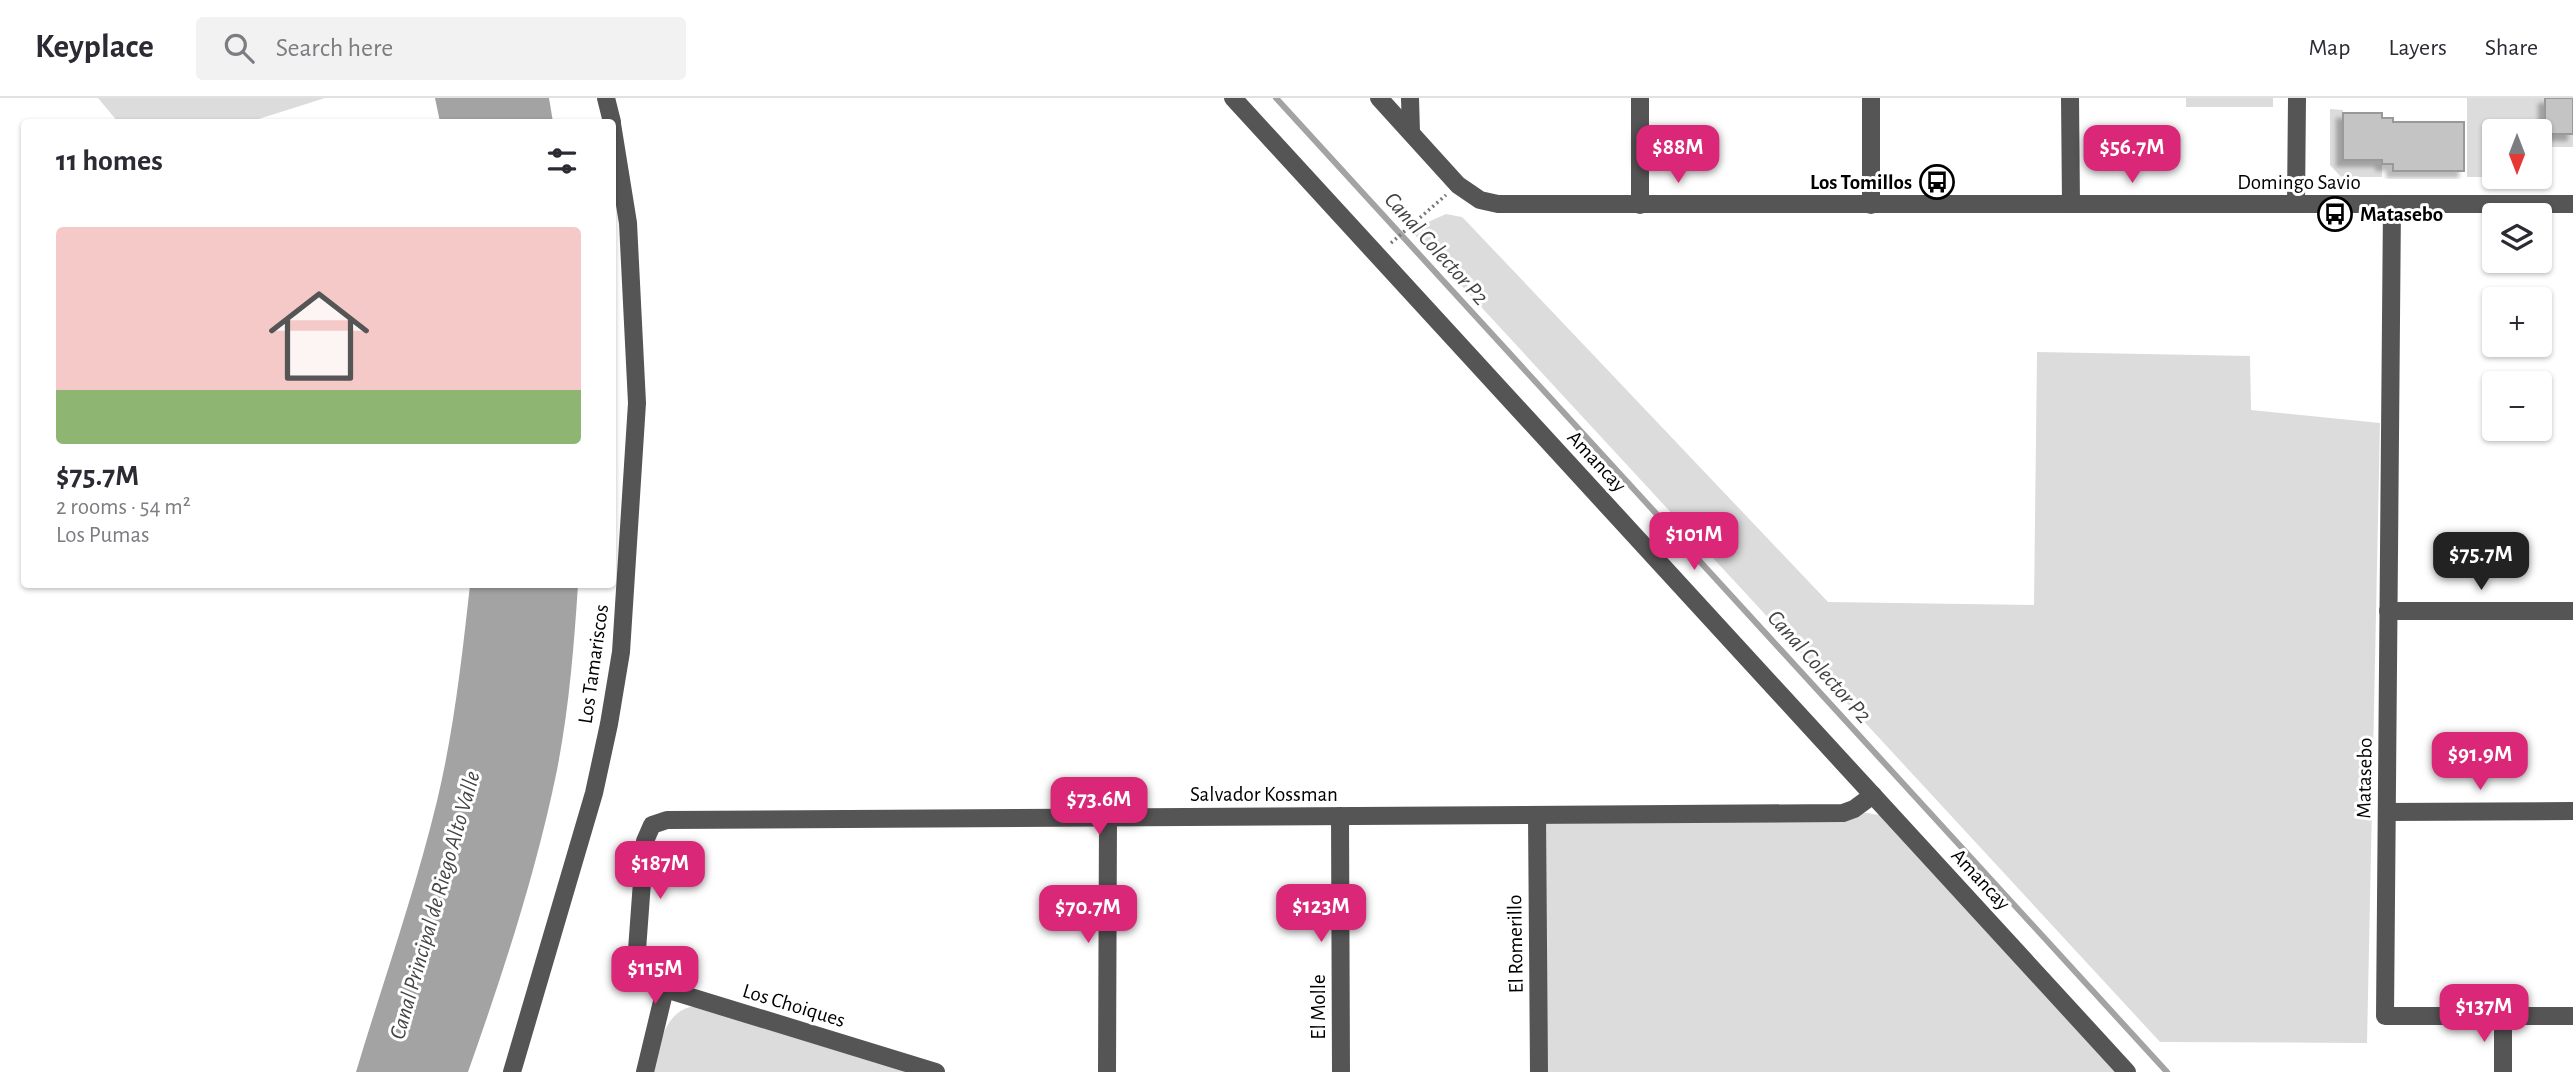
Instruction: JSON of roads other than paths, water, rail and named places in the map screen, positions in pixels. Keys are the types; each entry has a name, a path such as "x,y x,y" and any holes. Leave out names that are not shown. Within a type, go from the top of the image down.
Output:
{"street":[{"name":"Los Tamariscos","path":"606,98 611,119"},
{"name":"Amancay","path":"1233,98 2127,1072"},
{"path":"1379,98 1410,132"},
{"path":"1410,98 1410,132"},
{"path":"1640,98 1640,205"},
{"path":"1871,98 1871,205"},
{"path":"2070,98 2071,204"},
{"path":"2296,204 2297,98"},
{"name":"Domingo Savio","path":"1410,132 1458,185 1480,200 1507,205 2573,204"},
{"name":"Los Tamariscos","path":"512,1072 594,793 621,652 637,403 628,223 616,148"},
{"name":"Matasebo","path":"2392,204 2385,1016 2503,1016"},
{"path":"2388,611 2573,611"},
{"name":"Salvador Kossman","path":"642,974 637,950 645,841 652,825 667,821 1843,813 1854,809 1873,795"},
{"path":"2387,812 2573,811"},
{"name":"El Romerillo","path":"1537,815 1539,1072"},
{"name":"El Molle","path":"1340,816 1341,1072"},
{"path":"1107,1072 1108,818"},
{"name":"Los Choiques","path":"642,974 665,989 936,1072"},
{"path":"645,1072 665,989"},
{"path":"2503,1072 2503,1016 2573,1016"}],"water":[{"path":"435,98 549,98 552,119 439,119"},
{"name":"Canal Principal de Riego Alto Valle","path":"470,588 578,588 568,701 549,808 518,922 468,1072 356,1072 409,903 437,801 461,666"}],"waterway":[{"name":"Canal Colector P2","path":"1276,98 2167,1072"}],"place":[{"name":"Los Tomillos","path":"1937,182"},
{"name":"Matasebo","path":"2335,214"}]}
